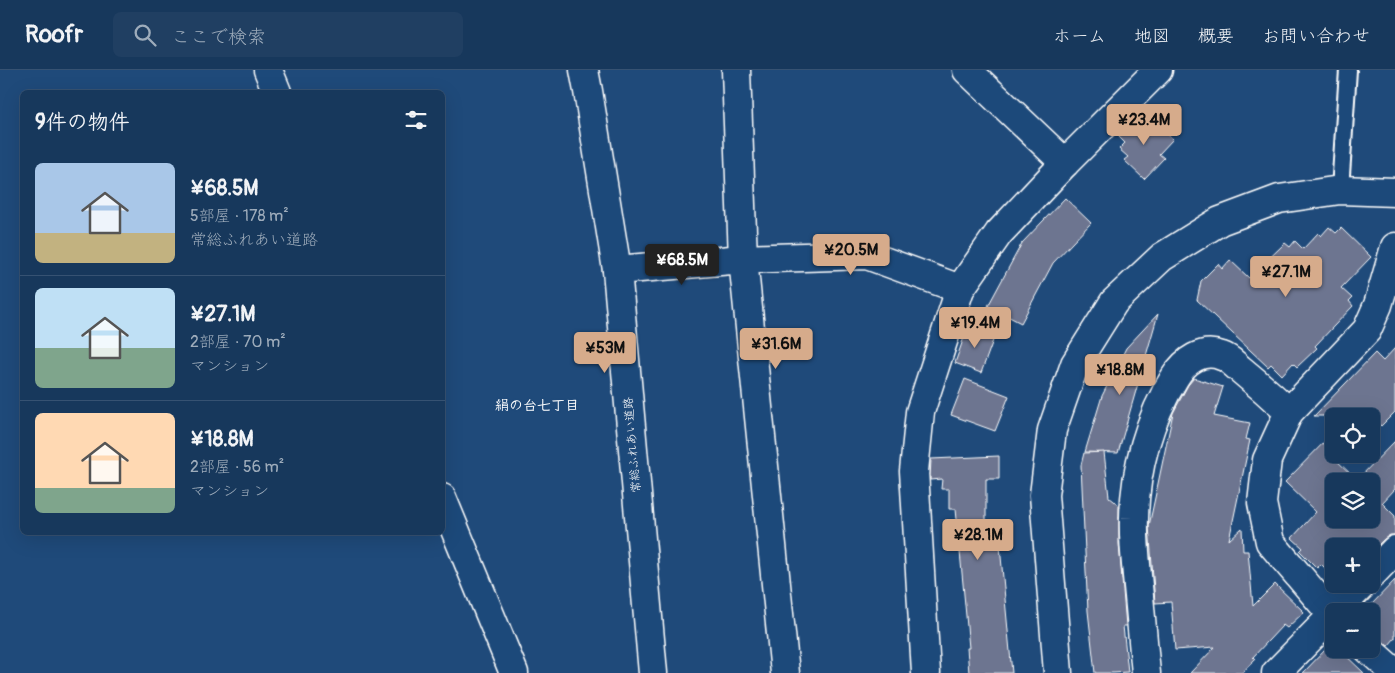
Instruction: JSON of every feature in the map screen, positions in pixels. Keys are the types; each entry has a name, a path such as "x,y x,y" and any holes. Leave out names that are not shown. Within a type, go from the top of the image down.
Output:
{"street":[{"path":"268,70 276,90"},
{"name":"常総ふれあい道路","path":"584,70 617,270 653,673"},
{"path":"736,70 744,259 786,673"},
{"path":"967,70 1065,163"},
{"path":"926,673 914,471 920,412 960,289 999,234 1065,163 1158,70"},
{"path":"1058,673 1044,495 1052,430 1075,364 1114,302 1162,257 1220,222 1278,199 1340,190 1395,192"},
{"path":"1325,604 1270,542 1262,503 1267,460 1289,412 1367,330 1378,305 1395,246"},
{"path":"617,270 744,259 867,255 960,289"},
{"path":"1146,673 1135,552 1134,518 1137,484 1143,451 1164,395 1186,363 1196,356 1214,354 1229,360 1262,386 1289,412"},
{"path":"445,505 514,673"},
{"path":"1380,566 1395,550"},
{"path":"1345,603 1354,593"},
{"path":"1276,673 1325,623"},
{"path":"1378,658 1395,673"}],"lane":[{"path":"1340,190 1348,70"}],"building":[{"path":"1148,116 1173,139 1159,154 1164,158 1144,179 1124,160 1128,157 1119,149 1125,143 1119,137 1133,122 1139,126"},
{"path":"1065,198 1091,223 1053,263 1021,323 988,306 1022,243"},
{"path":"1329,227 1336,233 1341,228 1371,257 1341,288 1352,298 1349,301 1353,306 1315,346 1317,348 1297,367 1293,363 1282,375 1271,364 1268,367 1197,300 1201,281 1218,264 1222,269 1230,260 1249,278 1285,243 1290,247 1295,241 1303,249 1318,233 1321,236"},
{"path":"1158,314 1118,453 1085,452 1102,396 1126,348"},
{"path":"968,326 995,335 981,373 955,363"},
{"path":"1395,348 1395,412 1381,426 1380,408 1325,408 1325,416 1314,416 1375,353 1383,361"},
{"path":"1194,378 1223,387 1214,416 1250,423 1246,439 1250,440 1229,540 1242,528 1243,551 1248,551 1253,606 1275,584 1304,612 1287,628 1283,625 1253,657 1255,659 1242,673 1190,673 1215,647 1175,650 1171,602 1155,603 1149,526 1173,413 1188,385"},
{"path":"965,379 1009,396 995,431 951,415"},
{"path":"1325,441 1325,463 1339,463 1350,473 1325,473 1325,528 1380,528 1380,473 1364,473 1374,463 1380,463 1380,456 1395,441 1395,489 1382,503 1395,516 1395,535 1390,535 1380,543 1380,538 1325,538 1325,568 1321,564 1317,568 1300,551 1303,548 1292,538 1316,512 1285,482"},
{"path":"1104,452 1109,497 1119,505 1119,544 1126,626 1123,626 1128,672 1095,673 1088,611 1081,465 1084,453"},
{"path":"999,456 999,479 986,479 986,526 998,525 1012,673 969,673 967,648 969,648 956,509 949,509 949,489 941,489 942,479 930,480 931,459"},
{"path":"1395,580 1395,638 1388,646 1380,639 1380,603 1373,603"},
{"path":"1325,650 1325,658 1348,658 1364,673 1303,673"}],"district":[{"name":"絹の台七丁目","path":"537,405"}]}
